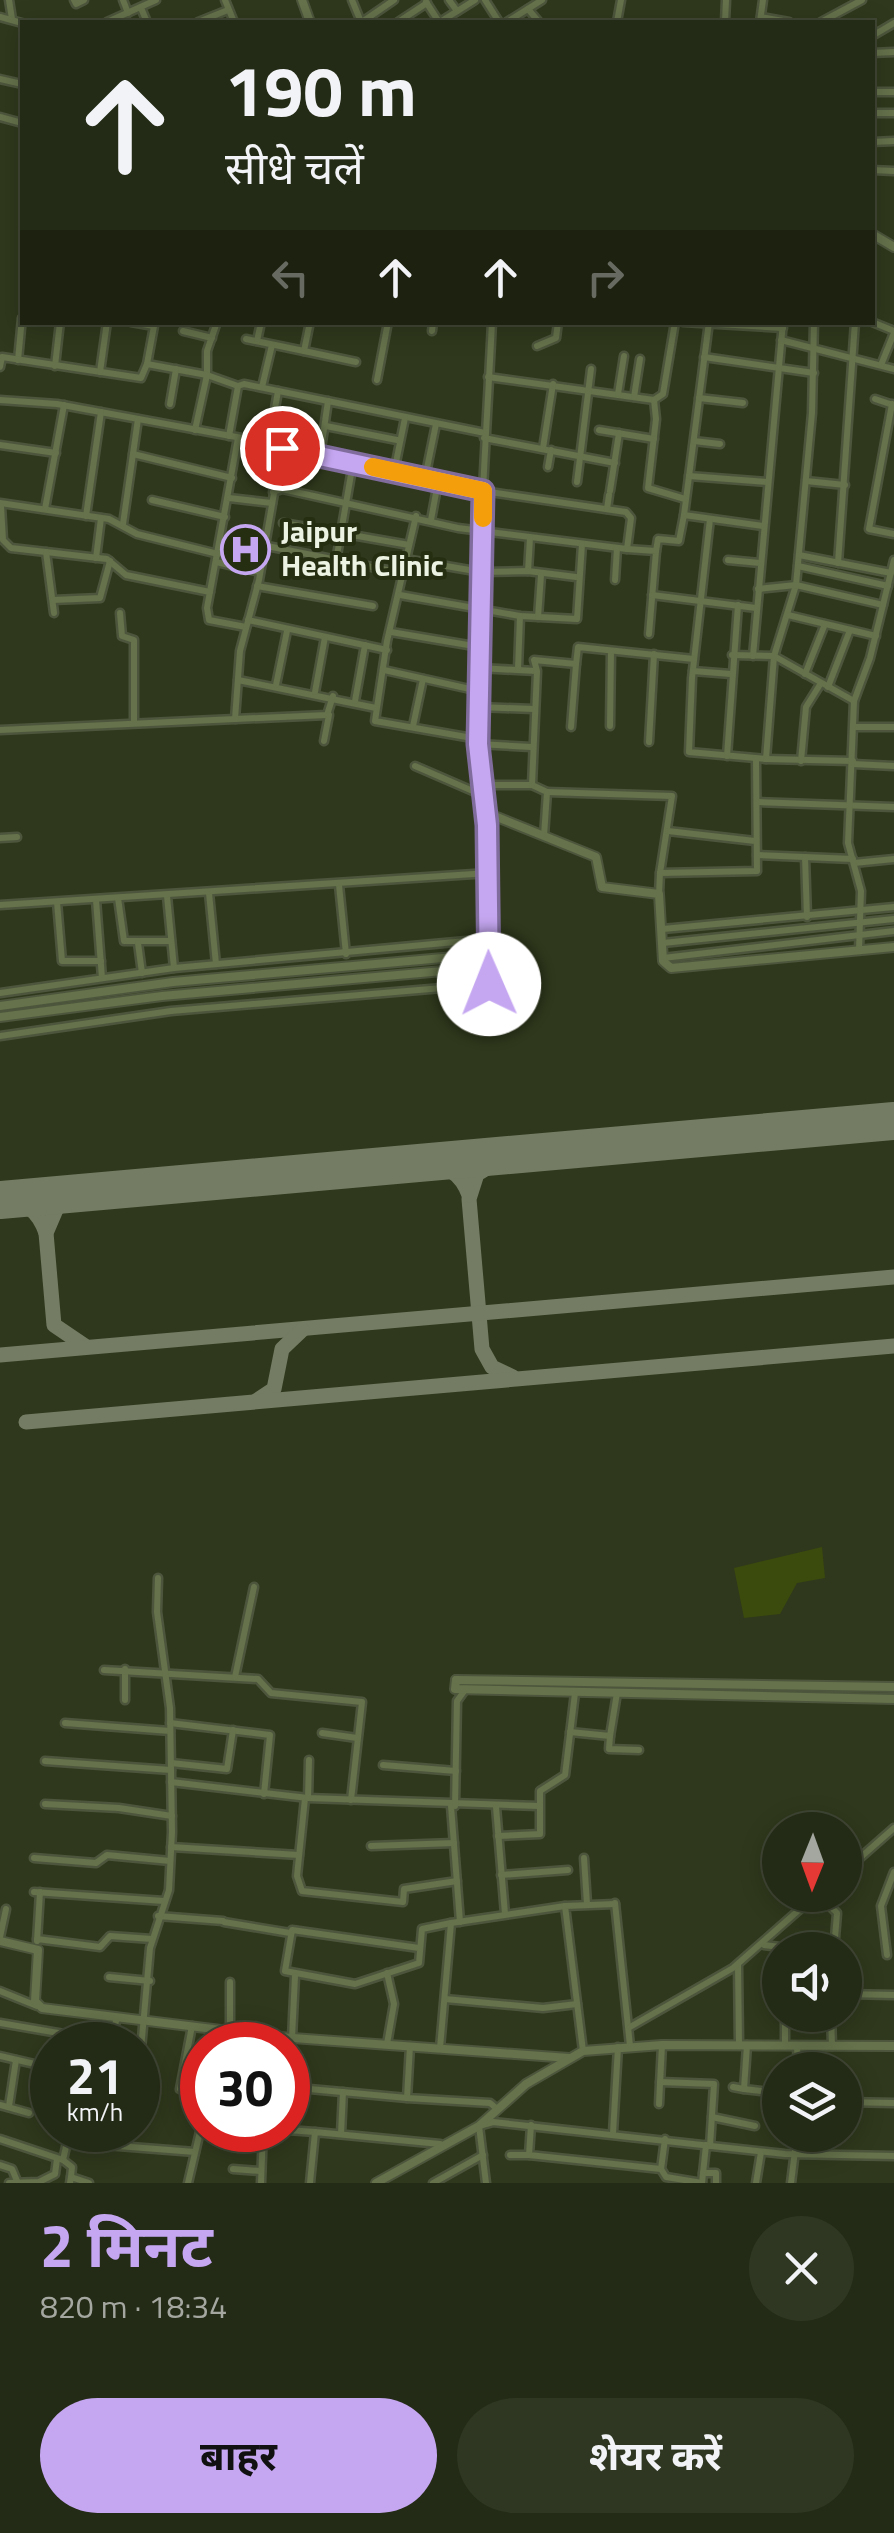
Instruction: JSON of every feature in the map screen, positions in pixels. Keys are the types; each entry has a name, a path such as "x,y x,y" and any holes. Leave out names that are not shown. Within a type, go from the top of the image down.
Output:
{"street":[{"path":"9,0 12,19"},
{"path":"74,0 76,4 84,0"},
{"path":"123,0 128,13"},
{"path":"225,0 233,20"},
{"path":"364,20 394,0"},
{"path":"450,0 457,11"},
{"path":"443,20 475,0"},
{"path":"510,20 542,0"},
{"path":"760,20 764,0"},
{"path":"825,20 862,0"},
{"path":"116,20 153,1"},
{"path":"401,20 426,2"},
{"path":"141,8 146,20"},
{"path":"528,8 537,20"},
{"path":"203,20 228,10"},
{"path":"0,17 20,23"},
{"path":"18,360 21,325"},
{"path":"56,366 60,325"},
{"path":"100,372 107,325"},
{"path":"0,367 2,357 144,378 154,326 147,325"},
{"path":"196,430 216,325"},
{"path":"257,341 260,325"},
{"path":"304,351 309,325"},
{"path":"377,380 387,325"},
{"path":"0,1036 171,1011 489,984 487,825 478,706 484,435 492,325"},
{"path":"537,346 556,338 558,325"},
{"path":"488,377 654,400 663,394 678,325"},
{"path":"650,634 658,538 679,541 684,516 709,325"},
{"path":"753,656 783,325"},
{"path":"766,759 774,656 796,585 814,373 814,325"},
{"path":"838,563 855,325"},
{"path":"183,331 212,338"},
{"path":"880,365 894,332"},
{"path":"246,339 356,362"},
{"path":"781,340 894,369"},
{"path":"262,387 272,345"},
{"path":"618,394 624,356"},
{"path":"704,357 814,373"},
{"path":"634,396 640,358"},
{"path":"147,364 614,463"},
{"path":"170,404 176,369"},
{"path":"577,482 591,369"},
{"path":"548,466 553,384"},
{"path":"238,386 232,478 208,620 386,650"},
{"path":"270,442 278,391"},
{"path":"699,398 743,403"},
{"path":"876,399 893,405 869,529 894,534"},
{"path":"0,400 64,405 270,442 282,448 438,482 630,514 627,549"},
{"path":"654,400 648,488 686,499"},
{"path":"320,456 328,402"},
{"path":"44,508 64,405"},
{"path":"86,516 101,412"},
{"path":"394,472 397,440 405,418"},
{"path":"123,524 138,419"},
{"path":"425,478 436,424"},
{"path":"326,426 397,440"},
{"path":"599,430 654,438"},
{"path":"607,509 619,433"},
{"path":"694,441 720,444"},
{"path":"0,445 56,453"},
{"path":"235,718 247,624 282,448"},
{"path":"132,454 232,478"},
{"path":"336,560 353,463"},
{"path":"689,476 767,482"},
{"path":"806,481 845,486"},
{"path":"430,520 438,482"},
{"path":"273,492 282,489 482,532 656,551"},
{"path":"228,498 272,504"},
{"path":"152,500 225,517"},
{"path":"210,592 126,575 110,561 11,548 3,540 1,504 101,518 123,524 137,534 260,572"},
{"path":"416,516 386,650 376,721 532,747"},
{"path":"684,516 763,526"},
{"path":"96,558 101,518"},
{"path":"710,519 694,659 689,752 894,766"},
{"path":"284,523 408,545"},
{"path":"528,571 530,538"},
{"path":"400,595 520,616 576,618 576,577 582,544"},
{"path":"262,545 402,573"},
{"path":"616,580 618,548"},
{"path":"46,552 54,613"},
{"path":"799,556 893,573"},
{"path":"405,559 482,572 528,571 576,577"},
{"path":"728,560 760,563"},
{"path":"859,950 862,891 848,843 854,701 876,636 894,560"},
{"path":"53,600 100,598 110,561"},
{"path":"798,566 888,586"},
{"path":"538,617 541,575"},
{"path":"758,589 796,585 883,605"},
{"path":"257,586 373,606"},
{"path":"652,595 756,608"},
{"path":"727,756 738,605"},
{"path":"120,613 122,636 134,640 134,722"},
{"path":"788,615 876,636"},
{"path":"518,669 520,616"},
{"path":"806,674 825,624"},
{"path":"801,760 806,706 825,685 850,630"},
{"path":"276,685 287,631"},
{"path":"391,632 480,648"},
{"path":"315,692 326,637"},
{"path":"355,701 364,645"},
{"path":"571,727 578,647 694,659"},
{"path":"610,726 611,652"},
{"path":"649,742 654,654"},
{"path":"732,655 774,656 854,701"},
{"path":"532,785 537,672 534,660 576,664"},
{"path":"479,668 537,672"},
{"path":"384,670 479,691"},
{"path":"693,671 731,674"},
{"path":"413,726 424,679"},
{"path":"238,680 315,692 376,708"},
{"path":"324,741 332,696"},
{"path":"478,706 534,709"},
{"path":"0,730 329,714"},
{"path":"855,727 894,726"},
{"path":"660,872 757,871 756,759"},
{"path":"415,766 483,795"},
{"path":"482,785 532,785 547,792 672,796 659,894 663,958 672,968 894,946"},
{"path":"544,838 547,792"},
{"path":"758,802 894,807"},
{"path":"487,825 497,817 596,857 602,887 659,894"},
{"path":"668,831 755,840"},
{"path":"0,838 16,837"},
{"path":"757,855 894,860"},
{"path":"805,857 807,916"},
{"path":"0,906 488,873"},
{"path":"339,885 346,954"},
{"path":"209,893 216,964"},
{"path":"167,896 174,968"},
{"path":"118,898 124,942 171,941"},
{"path":"96,900 102,979"},
{"path":"58,902 62,961 100,961"},
{"path":"663,929 894,908"},
{"path":"663,944 894,919"},
{"path":"663,958 894,931"},
{"path":"0,993 174,968 488,939"},
{"path":"138,943 142,973"},
{"path":"0,1006 174,982 488,954"},
{"path":"0,1017 162,996 488,967"},
{"path":"147,2020 152,1939 169,1890 172,1816 170,1727 157,1612 158,1578"},
{"path":"235,1677 254,1587"},
{"path":"125,1669 125,1700"},
{"path":"104,1670 258,1679 271,1693 362,1702 351,1800"},
{"path":"894,1686 456,1680 456,1689 465,1690 894,1698"},
{"path":"440,2048 456,1922 453,1806 457,1702 465,1690"},
{"path":"498,1836 540,1834 540,1791 565,1776 575,1692"},
{"path":"617,1693 609,1748 639,1750"},
{"path":"65,1724 233,1730 270,1735 264,1794"},
{"path":"45,1761 226,1769 233,1730"},
{"path":"570,1732 610,1736"},
{"path":"322,1733 356,1738"},
{"path":"308,1760 297,1885 308,1894 403,1902 404,1889 457,1881"},
{"path":"383,1764 456,1771"},
{"path":"171,1782 306,1798 540,1806"},
{"path":"45,1804 172,1816"},
{"path":"496,1807 504,1914"},
{"path":"862,1856 894,1828"},
{"path":"371,1846 454,1844"},
{"path":"171,1847 299,1855"},
{"path":"34,1858 96,1863 107,1855 170,1861"},
{"path":"584,1858 587,1904"},
{"path":"501,1876 568,1870"},
{"path":"887,1955 881,1906 894,1872"},
{"path":"37,2006 37,1892 164,1901"},
{"path":"290,1933 286,1971 295,1976 355,1984 420,1963 422,1929 504,1914 615,1902 630,2046"},
{"path":"565,1906 583,2051"},
{"path":"6,1909 0,1939 38,1950"},
{"path":"778,1932 800,1912"},
{"path":"158,1916 224,1921 419,1948"},
{"path":"37,1939 100,1946 110,1936 152,1939"},
{"path":"630,2027 762,1946"},
{"path":"738,1964 744,2089"},
{"path":"387,1973 394,2004 387,2044"},
{"path":"293,2022 295,1976"},
{"path":"109,1977 150,1981"},
{"path":"230,1982 230,2022"},
{"path":"0,1991 37,2006 180,2024"},
{"path":"862,1995 894,1996"},
{"path":"445,1998 543,2008 577,2004"},
{"path":"116,2022 117,2016"},
{"path":"0,2022 30,2028"},
{"path":"785,2032 785,2045"},
{"path":"832,2032 832,2046"},
{"path":"310,2039 570,2058"},
{"path":"659,2104 662,2045"},
{"path":"376,2183 440,2144 479,2126 496,2108 583,2051 662,2045 894,2046"},
{"path":"407,2098 410,2046"},
{"path":"798,2046 798,2052"},
{"path":"613,2134 618,2047"},
{"path":"0,2056 30,2063"},
{"path":"16,2060 5,2105 29,2113"},
{"path":"510,2156 529,2155 702,2183 714,2084 660,2082"},
{"path":"732,2087 761,2091"},
{"path":"310,2088 490,2104 496,2108"},
{"path":"341,2134 343,2092"},
{"path":"862,2102 894,2103"},
{"path":"712,2117 755,2126"},
{"path":"529,2155 531,2124"},
{"path":"479,2126 531,2124 761,2152 894,2156"},
{"path":"479,2126 486,2183"},
{"path":"310,2132 440,2144"},
{"path":"310,2183 315,2132"},
{"path":"664,2176 665,2140"},
{"path":"2,2142 60,2159 72,2167 70,2180 89,2183"},
{"path":"0,2165 12,2169 13,2182 39,2182 55,2174 63,2152"},
{"path":"188,2183 195,2152"},
{"path":"260,2183 262,2152"},
{"path":"756,2183 761,2152"},
{"path":"792,2183 797,2154"},
{"path":"433,2183 447,2179 482,2155"},
{"path":"232,2169 261,2171"},
{"path":"702,2173 716,2173 716,2183"}],"green space":[{"path":"822,1547 825,1578 797,1583 780,1614 744,1618 734,1568"}],"taxiway":[{"path":"505,1157 477,1174 469,1199 482,1349 492,1367 513,1377"},
{"path":"418,1163 450,1170 469,1195"},
{"path":"85,1346 54,1325 46,1233 58,1205 93,1191"},
{"path":"0,1200 29,1208 46,1233"},
{"path":"0,1355 894,1277"},
{"path":"256,1401 274,1389 282,1349 302,1330"},
{"path":"26,1422 894,1346"}],"runway":[{"path":"0,1200 894,1121"}],"slow traffic":[{"path":"373,467 483,491 483,518"}],"place":[{"name":"Jaipur Health Clinic","path":"246,549"}],"route":[{"path":"282,448 483,491 478,744 487,825 489,984"}]}
